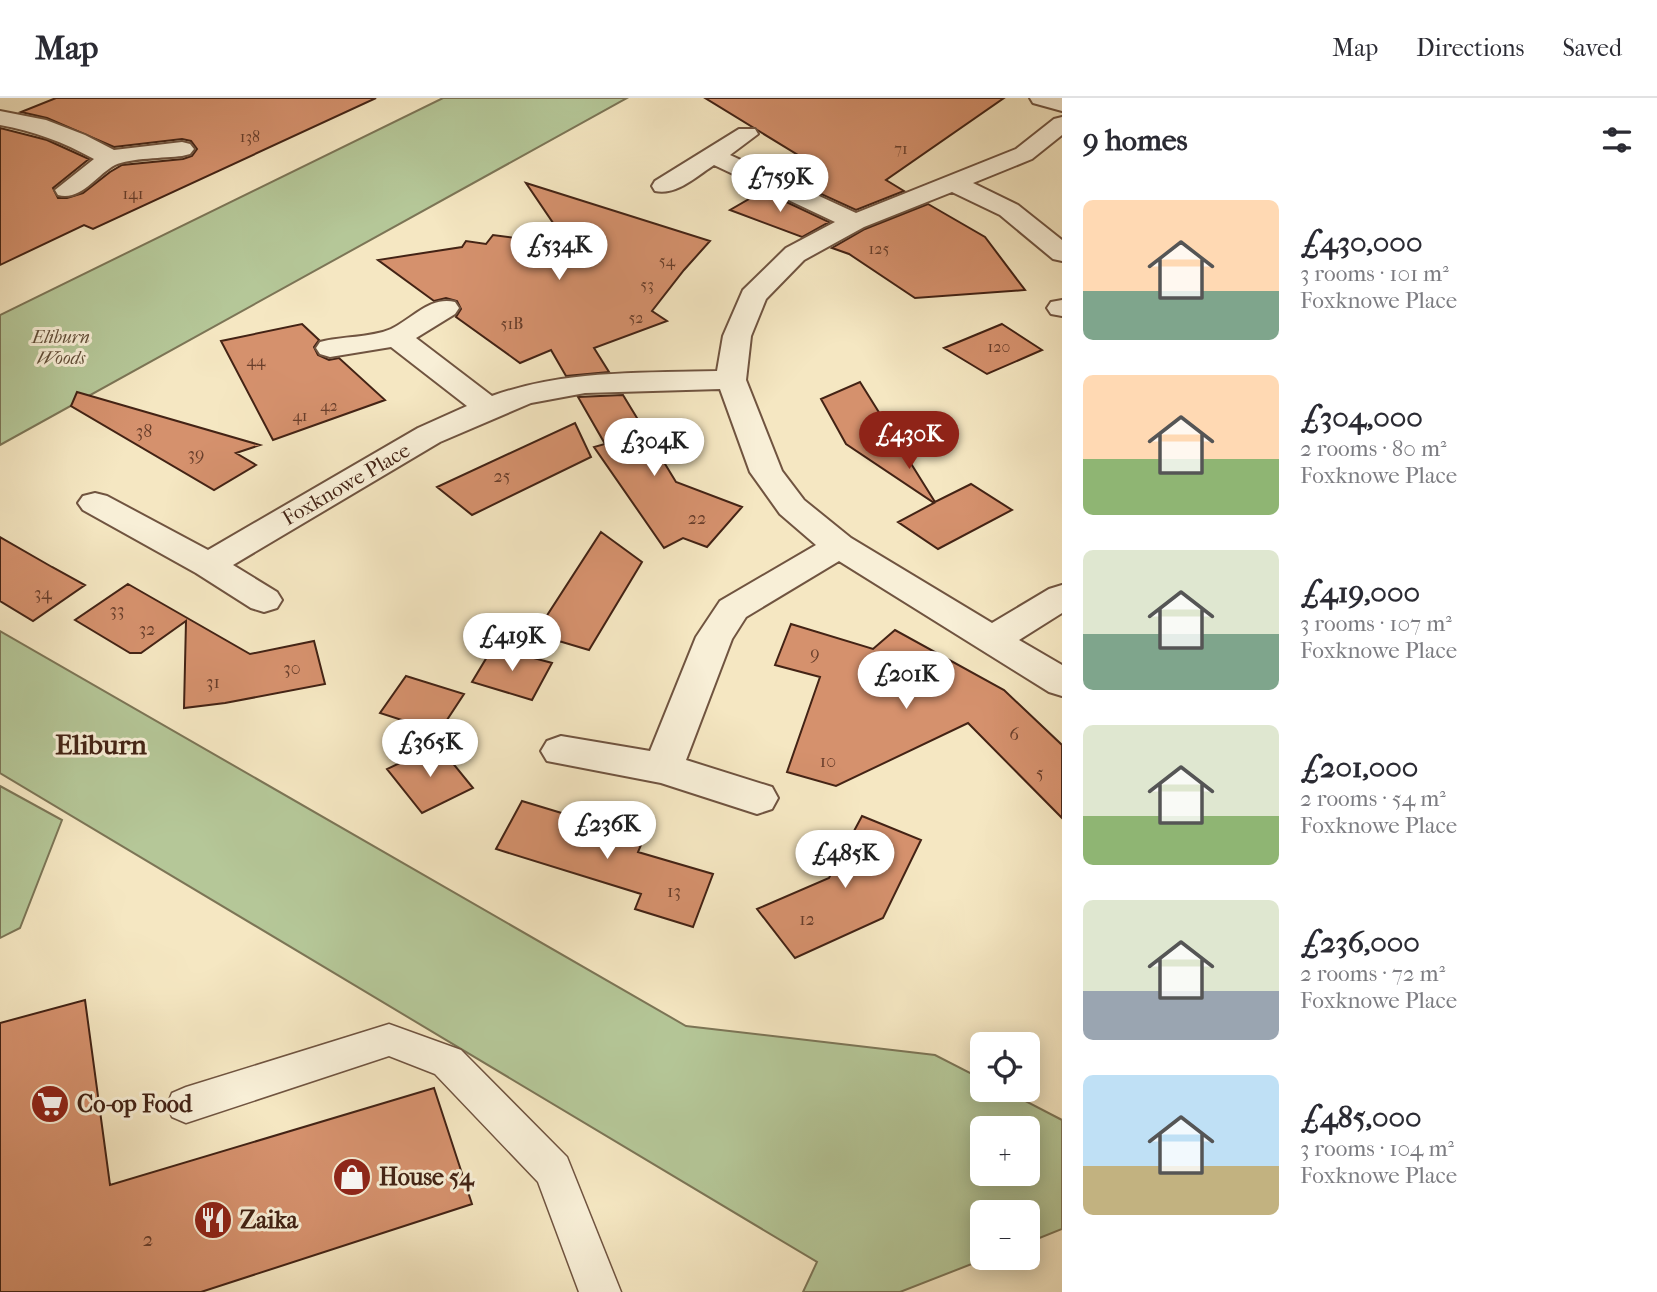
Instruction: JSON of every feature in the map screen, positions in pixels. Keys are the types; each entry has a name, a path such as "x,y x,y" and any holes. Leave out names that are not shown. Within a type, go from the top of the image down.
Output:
{"street":[{"path":"1041,98 1062,104"},
{"path":"0,118 38,125 77,140 110,158"},
{"path":"1062,124 1024,154 855,222 795,254 753,296 737,336 731,380 766,472 792,508 839,546 1062,683"},
{"path":"664,186 747,134"},
{"path":"67,190 110,158 182,149"},
{"path":"714,156 855,222"},
{"path":"952,183 1009,210 1062,253"},
{"path":"330,348 397,337 444,307"},
{"path":"397,337 488,408"},
{"name":"Foxknowe Place","path":"208,565 429,435 524,395 584,384 731,380"},
{"path":"95,503 208,565 264,600"},
{"path":"663,768 714,637 733,609 839,546"},
{"path":"993,639 1062,597"},
{"path":"561,751 663,768 757,798"}],"lane":[{"path":"186,1105 390,1040 448,1062 553,1170 600,1292"}],"green space":[{"name":"Eliburn Woods","path":"443,98 627,98 0,445 0,315"},
{"path":"0,631 686,1026 935,1055 970,1073 970,1102 1027,1102 1062,1120 1062,1229 1040,1238 1040,1200 970,1200 970,1265 900,1292 803,1292 817,1262 0,773"},
{"path":"0,786 62,820 20,928 0,938"}],"building":[{"path":"56,98 376,98 93,229 84,225 0,265 0,128 47,140 89,159 53,188 58,198 83,193 122,165 183,159 192,156 197,149 191,141 182,139 114,147 47,118 21,112"},
{"path":"705,98 1004,98 886,180 904,191 856,210 786,178 811,163"},
{"path":"526,183 710,241 652,311 667,321 594,348 609,372 566,376 551,350 520,363 456,317 461,309 457,301 446,298 434,301 378,260 462,247 466,241 486,244 493,235 568,245"},
{"path":"763,191 829,222 802,237 730,210"},
{"path":"928,204 985,237 1025,290 915,298 849,254 832,248 865,229"},
{"path":"302,324 319,340 314,347 318,355 329,360 339,358 385,400 273,440 221,341"},
{"path":"1002,324 1042,350 987,374 944,348"},
{"path":"860,382 935,502 971,484 1012,510 938,549 898,522 934,503 846,444 821,399"},
{"path":"77,392 260,445 236,453 256,465 214,490 71,406"},
{"path":"623,395 676,482 742,507 707,547 683,538 664,548 594,447 605,444 578,397"},
{"path":"575,423 591,457 472,515 437,487"},
{"path":"601,532 642,562 589,650 535,634"},
{"path":"0,537 85,585 33,621 0,601"},
{"path":"128,584 250,654 314,641 325,684 184,708 186,621 141,653 130,653 75,620"},
{"path":"791,624 873,649 895,630 1004,690 1062,745 1062,818 968,723 836,786 787,772 820,677 775,665"},
{"path":"493,647 552,663 532,700 472,682"},
{"path":"406,676 464,694 439,732 380,713"},
{"path":"438,745 473,788 422,813 387,769"},
{"path":"522,801 644,838 638,852 713,874 693,927 635,909 641,894 496,849"},
{"path":"862,816 921,840 883,918 795,958 757,909 829,878"},
{"path":"85,1000 110,1185 434,1088 472,1204 201,1292 0,1292 0,1023"}],"place":[{"name":"Co-op Food","path":"50,1104"},
{"name":"House 54","path":"352,1177"},
{"name":"Zaika","path":"213,1220"}],"district":[{"name":"Eliburn","path":"101,744"}]}
